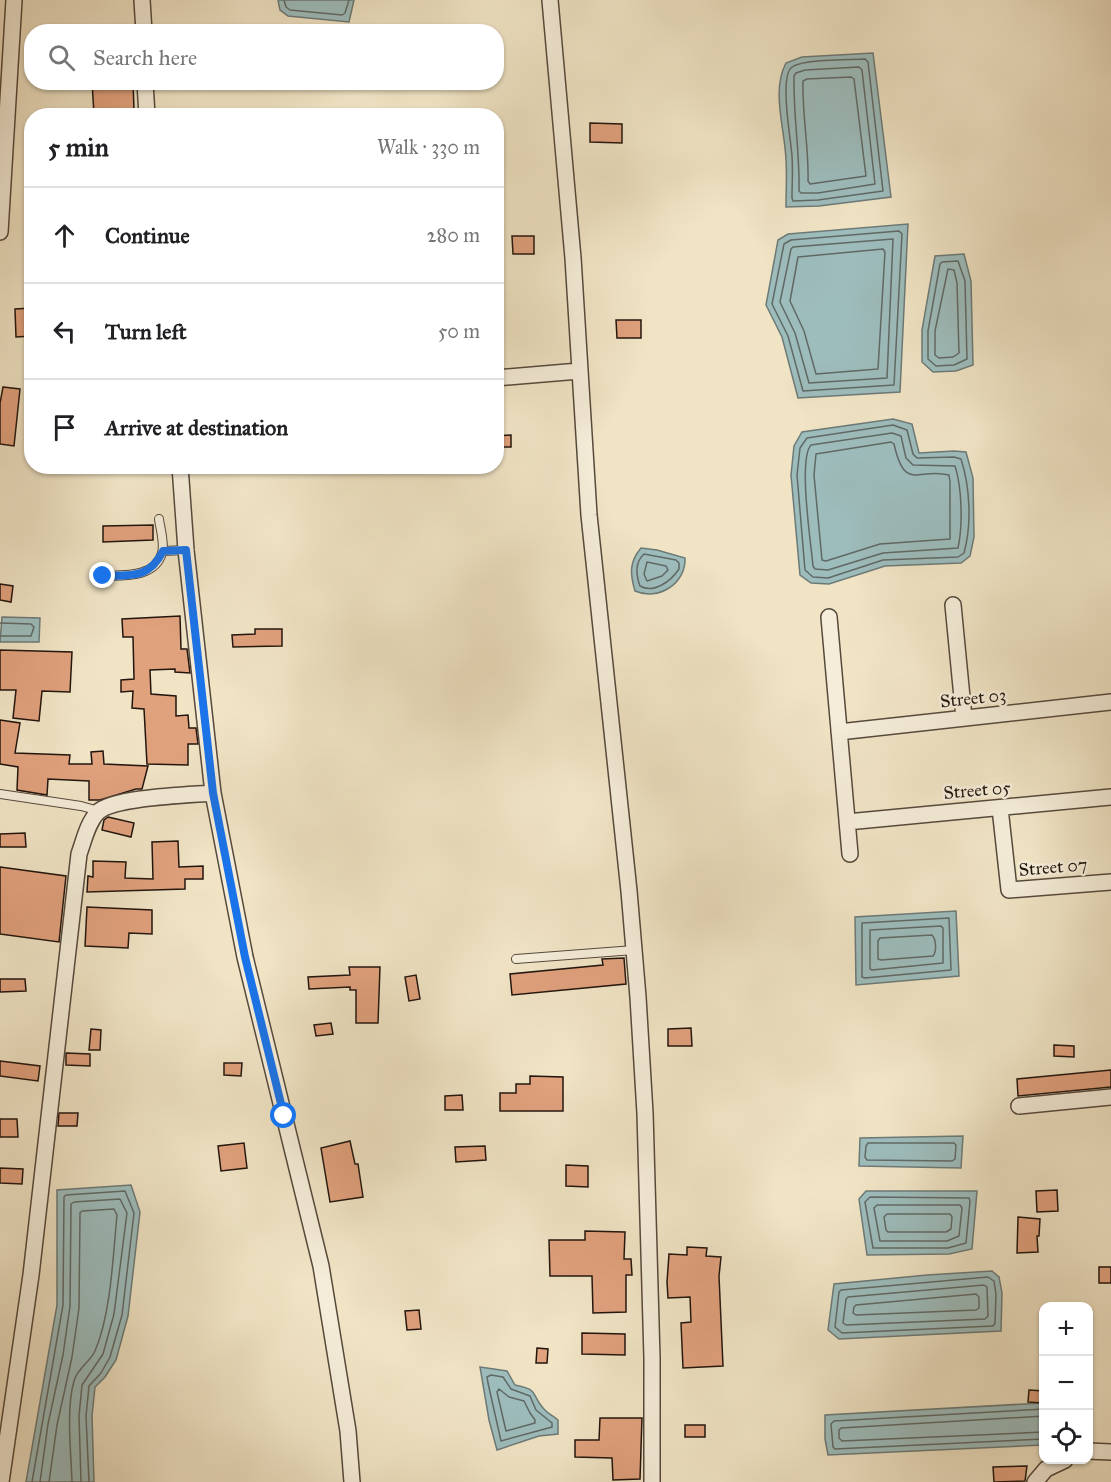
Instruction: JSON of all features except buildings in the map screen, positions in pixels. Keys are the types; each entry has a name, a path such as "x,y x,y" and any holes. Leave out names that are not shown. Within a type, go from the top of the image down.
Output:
{"street":[{"path":"0,232 14,0"},
{"path":"142,0 144,24"},
{"path":"550,0 573,258 589,515 634,950 645,1113 652,1358 652,1482"},
{"path":"146,90 147,108"},
{"path":"504,377 579,371"},
{"path":"181,474 186,550 213,793 245,957 321,1266 348,1431 352,1482"},
{"path":"953,604 964,718"},
{"path":"829,617 850,854"},
{"name":"Street 03","path":"839,732 1111,702"},
{"path":"1,1482 31,1275 78,854 88,828 99,811 118,802 213,793"},
{"name":"Street 05","path":"847,822 1111,797"},
{"name":"Street 07","path":"1000,808 1010,890 1111,882"},
{"path":"1019,1106 1111,1097"},
{"path":"1093,1451 1111,1452"},
{"path":"1035,1482 1046,1469 1057,1464"}],"lane":[{"path":"103,576 142,574 157,563 163,551 159,519"},
{"path":"163,551 186,550"},
{"path":"0,794 81,806 99,811"},
{"path":"516,959 634,950"}],"water":[{"path":"278,0 354,0 349,22 288,16 280,10"},
{"path":"873,53 891,197 819,206 786,207 786,160 779,98 786,63 802,57"},
{"path":"908,224 900,392 798,398 782,337 766,305 778,240 788,234"},
{"path":"964,254 971,281 973,365 956,371 933,372 922,362 922,330 935,256"},
{"path":"893,419 912,424 919,453 966,452 973,478 974,537 970,556 961,563 885,566 829,584 811,583 800,575 791,475 794,446 802,432"},
{"path":"641,548 685,558 681,576 676,583 653,594 635,591 632,568 634,558"},
{"path":"2,617 40,618 39,642 0,642"},
{"path":"956,911 959,976 856,985 855,917"},
{"path":"963,1136 961,1168 859,1166 860,1138"},
{"path":"131,1185 140,1212 128,1316 116,1360 95,1387 92,1416 94,1482 26,1482 57,1305 57,1190"},
{"path":"866,1191 977,1191 972,1249 949,1254 867,1255 859,1199"},
{"path":"992,1271 999,1277 1002,1293 1001,1331 839,1339 828,1330 834,1284"},
{"path":"480,1367 507,1371 515,1385 534,1393 545,1410 558,1420 558,1434 539,1436 497,1450 489,1420"},
{"path":"1039,1403 1039,1445 828,1455 825,1415"}],"route":[{"path":"103,576 142,574 157,563 163,551 186,550 213,793 245,957 284,1116"}]}
